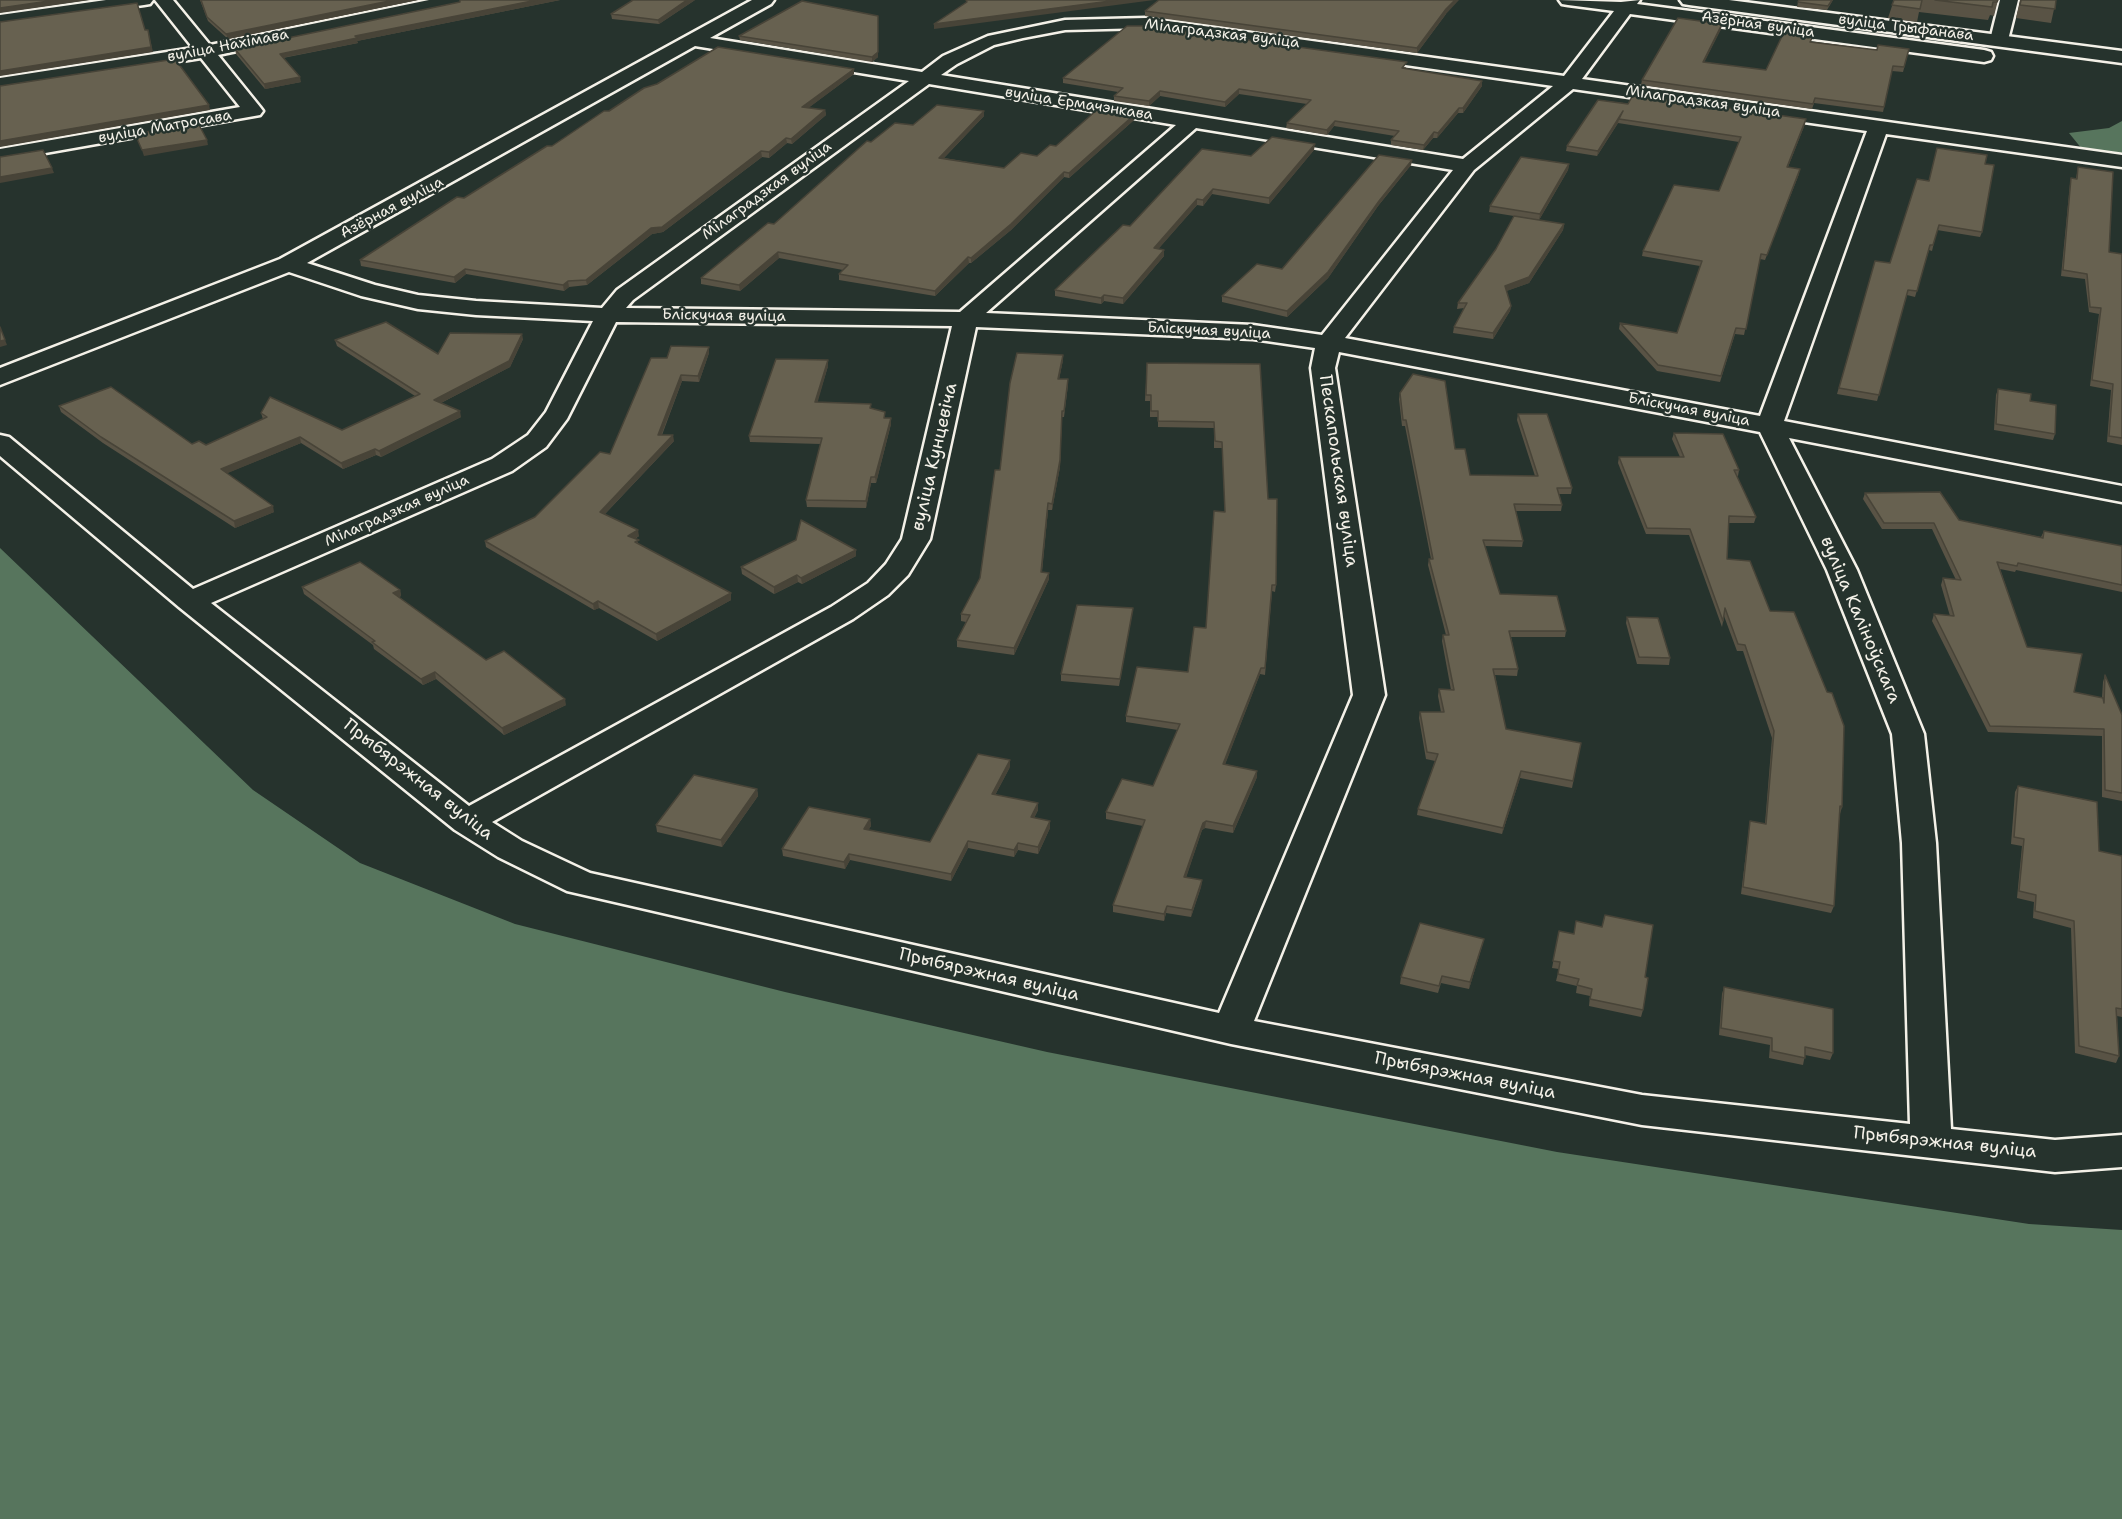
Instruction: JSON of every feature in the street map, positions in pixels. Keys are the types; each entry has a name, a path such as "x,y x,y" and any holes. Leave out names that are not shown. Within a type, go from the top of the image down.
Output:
{"street":[{"path":"0,20 144,0"},
{"path":"164,0 204,52"},
{"name":"вуліца Нахімава","path":"0,84 204,52 454,0"},
{"name":"Азёрная вуліца","path":"0,377 288,264 765,0"},
{"name":"Азёрная вуліца","path":"1568,0 1628,4 1984,56"},
{"name":"вуліца Трыфанава","path":"1689,0 2122,57"},
{"path":"1999,40 2009,0"},
{"name":"Пескапольская вуліца","path":"1231,1030 1369,695 1323,368 1329,342 1467,166 1570,82 1628,4"},
{"name":"Мілаградзкая вуліца","path":"190,601 502,465 537,441 558,414 608,315 625,295 921,79 950,60 988,41 1065,26 1146,23 2122,161"},
{"name":"вуліца Ермачэнкава","path":"691,40 1467,166"},
{"name":"вуліца Матросава","path":"0,155 253,111 204,52"},
{"path":"966,320 986,299 1191,122"},
{"path":"1770,425 1878,127"},
{"name":"Бліскучая вуліца","path":"288,264 369,291 418,302 476,308 608,315 966,320 1253,332 1329,342 2122,494"},
{"name":"вуліца Кунцевіча","path":"467,822 842,613 878,589 898,569 916,539 966,320"},
{"name":"вуліца Каліноўскага","path":"1770,425 1842,570 1908,734 1919,843 1931,1142"},
{"name":"Прыбярэжная вуліца","path":"0,443 190,601 467,822 510,849 580,882 1231,1030 1641,1110 2055,1156 2122,1151"}],"green space":[{"path":"2122,121 2122,155 2082,149 2069,133 2109,128"},
{"path":"0,548 253,790 360,863 515,924 785,992 1047,1052 1557,1152 2029,1224 2122,1230 2122,1519 0,1519"}],"building":[{"path":"0,0 56,0 0,8"},
{"path":"201,0 394,0 226,34 207,17"},
{"path":"460,0 537,0 355,36 357,38 280,54 300,77 264,84 235,49 460,2"},
{"path":"633,0 687,0 658,20 611,14"},
{"path":"966,0 1118,0 934,24 967,2"},
{"path":"1159,0 1455,0 1417,48 1145,11"},
{"path":"1799,0 1832,0 1828,6 1798,2"},
{"path":"1894,0 1922,0 1920,9 1892,5"},
{"path":"1935,0 1998,0 1993,2 1992,7"},
{"path":"2021,0 2056,0 2055,9 2020,5"},
{"path":"802,1 878,16 878,52 872,57 739,36"},
{"path":"137,3 145,30 148,30 151,47 0,71 0,22"},
{"path":"1678,18 1722,24 1703,62 1766,70 1784,32 1813,36 1810,42 1877,50 1878,45 1909,49 1904,67 1893,66 1884,107 1815,98 1813,104 1642,80"},
{"path":"1127,26 1146,26 1407,62 1402,68 1482,81 1463,108 1459,108 1438,133 1434,132 1424,145 1391,140 1399,131 1335,121 1327,130 1287,123 1311,100 1239,89 1225,102 1160,91 1149,101 1114,96 1123,88 1063,78"},
{"path":"718,47 854,69 802,107 825,110 791,139 786,138 769,152 761,151 662,227 651,228 586,280 568,281 563,285 465,269 454,277 360,260 457,197 464,198 547,146 552,146 604,111 609,111 644,88 657,84"},
{"path":"175,59 209,105 0,141 0,86"},
{"path":"1633,95 1806,119 1787,167 1800,169 1767,255 1761,254 1746,329 1736,328 1721,376 1658,365 1620,323 1677,333 1702,261 1643,251 1674,185 1719,191 1741,137 1619,119 1623,111 1598,151 1567,146 1598,100 1628,104"},
{"path":"937,105 984,111 939,158 1004,168 1021,153 1037,156 1050,145 1056,146 1098,109 1134,115 1069,173 1064,172 1011,224 971,258 968,257 935,291 839,274 848,265 778,252 739,285 701,278 768,223 774,224 867,141 871,142 895,123 913,125"},
{"path":"198,123 207,140 142,150 135,134"},
{"path":"1272,137 1315,144 1269,198 1213,189 1203,200 1197,199 1154,248 1164,250 1123,298 1104,295 1101,298 1055,290 1123,225 1130,226 1202,149 1251,156"},
{"path":"1937,148 1987,155 1985,164 1994,165 1982,232 1939,225 1933,245 1930,245 1917,291 1908,290 1879,395 1839,388 1875,261 1890,263 1917,179 1929,181"},
{"path":"43,150 52,168 0,177 0,157"},
{"path":"1379,155 1412,160 1379,201 1328,272 1287,311 1222,296 1257,264 1282,269"},
{"path":"1521,157 1569,164 1540,214 1490,206"},
{"path":"2078,167 2113,172 2109,252 2122,254 2122,438 2109,436 2113,384 2092,380 2101,308 2090,307 2087,274 2063,270 2071,178 2077,179"},
{"path":"1514,216 1564,224 1529,277 1505,286 1511,306 1493,333 1454,327 1467,303 1458,303 1496,249"},
{"path":"386,322 438,354 450,333 522,334 509,361 434,400 460,411 379,451 375,449 341,463 300,437 221,469 273,506 234,521 101,437 59,406 111,387 192,444 199,441 206,445 267,417 261,413 270,397 342,430 420,394 335,340"},
{"path":"0,327 5,340 0,341"},
{"path":"671,346 709,347 698,376 681,375 658,435 673,435 600,512 638,530 628,536 639,540 635,542 731,593 656,634 598,601 593,604 485,541 535,517 600,452 610,454 651,358 667,358"},
{"path":"1017,353 1063,355 1058,379 1068,379 1064,411 1062,411 1060,460 1052,504 1048,503 1041,572 1049,573 1014,648 957,640 970,615 961,614 980,578 995,470 1000,470 1010,383"},
{"path":"776,359 828,360 815,402 871,404 870,408 885,412 884,418 891,418 875,477 871,477 866,501 806,500 822,438 749,436"},
{"path":"1147,363 1260,364 1268,499 1277,499 1276,585 1272,585 1265,668 1261,668 1223,764 1257,771 1233,826 1206,821 1203,823 1184,877 1202,880 1192,910 1167,906 1164,914 1113,905 1145,820 1106,812 1122,779 1153,786 1180,724 1126,716 1137,667 1188,672 1194,627 1206,628 1214,511 1225,512 1222,442 1215,441 1214,422 1158,421 1158,411 1151,411 1151,395 1146,395"},
{"path":"1413,374 1445,381 1455,449 1465,449 1470,475 1538,476 1518,414 1547,414 1572,488 1557,488 1562,505 1514,504 1523,541 1483,540 1500,594 1557,596 1566,631 1509,631 1518,669 1493,669 1506,729 1581,743 1573,781 1521,771 1503,828 1418,809 1438,754 1427,752 1420,712 1444,712 1439,689 1454,690 1443,635 1449,635 1429,559 1433,559 1406,420 1403,420 1400,393"},
{"path":"1998,389 2031,394 2030,401 2056,405 2055,434 1996,424"},
{"path":"1674,433 1723,434 1739,470 1734,470 1756,517 1729,516 1727,559 1750,561 1770,611 1794,612 1827,692 1832,693 1844,726 1842,807 1840,806 1834,906 1743,887 1750,821 1766,824 1774,731 1745,645 1738,644 1725,608 1723,621 1690,529 1647,528 1619,457 1684,457"},
{"path":"1940,492 1959,520 2043,538 2044,531 2122,546 2122,585 2018,563 2017,566 1997,562 2027,647 2082,654 2074,692 2103,698 2104,703 2105,675 2122,715 2122,793 2105,790 2104,729 1990,726 1934,614 1954,616 1943,578 1961,580 1934,523 1884,523 1865,493"},
{"path":"801,520 856,550 801,578 797,575 774,587 741,567 796,540"},
{"path":"360,562 400,590 393,593 486,660 504,651 565,699 502,728 435,672 421,679 372,642 375,641 302,587"},
{"path":"1077,605 1133,608 1120,679 1061,674"},
{"path":"1627,617 1658,618 1670,658 1639,657"},
{"path":"978,754 1010,760 992,794 1038,803 1031,817 1050,821 1038,847 1018,843 1014,850 968,841 951,874 849,854 844,862 782,849 809,807 870,819 864,829 930,842"},
{"path":"694,775 757,789 721,840 656,825"},
{"path":"2018,786 2097,802 2099,851 2122,856 2122,1009 2116,1008 2119,1056 2079,1046 2074,921 2035,911 2036,895 2019,891 2024,839 2014,837"},
{"path":"1605,915 1653,925 1645,977 1648,978 1643,1010 1590,999 1592,989 1577,985 1579,979 1558,974 1560,962 1553,961 1559,931 1574,934 1576,921 1602,927"},
{"path":"1420,923 1484,939 1470,982 1442,976 1439,986 1401,977"},
{"path":"1724,987 1833,1009 1833,1053 1805,1047 1805,1058 1772,1051 1772,1038 1721,1028"}]}
